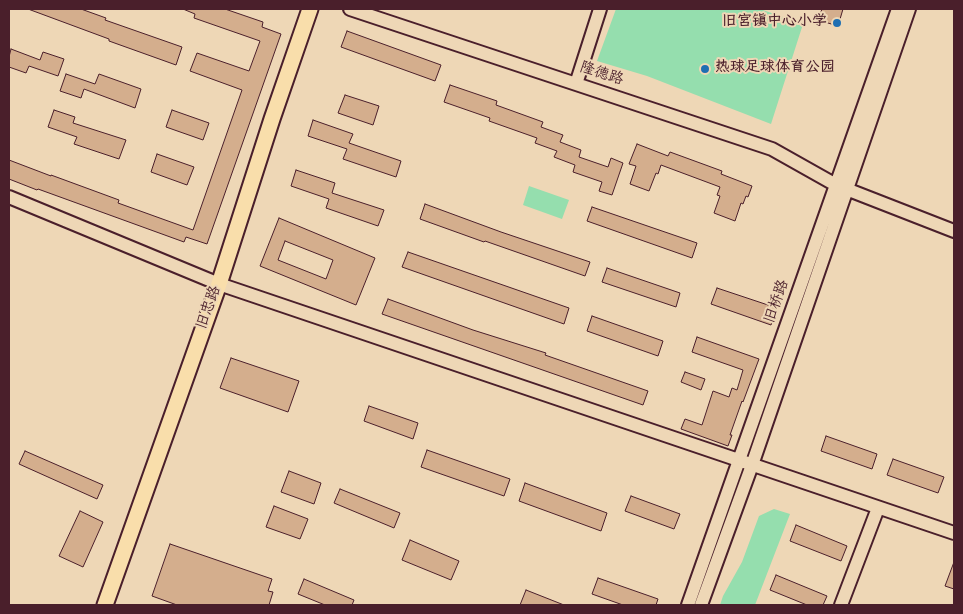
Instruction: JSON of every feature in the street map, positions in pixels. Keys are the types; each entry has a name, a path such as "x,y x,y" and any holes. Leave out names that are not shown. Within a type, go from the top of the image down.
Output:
{"main road":[{"name":"旧忠路","path":"105,605 218,284 310,9"}],"street":[{"name":"隆德路","path":"350,9 772,150 842,187 954,231"},
{"path":"576,84 600,9"},
{"name":"旧桥路","path":"701,605 752,465 898,9"},
{"name":"旧桥路","path":"688,605 739,461 909,9"},
{"path":"9,197 218,284 954,534"},
{"path":"841,605 878,508"}],"green space":[{"name":"热球足球体育公园","path":"616,9 760,9 803,24 771,124 647,76 597,61"},
{"path":"529,186 569,200 562,219 523,205"},
{"path":"774,509 790,514 755,605 720,605 742,562 759,516"}],"building":[{"path":"28,9 81,9 106,18 105,20 182,47 176,65"},
{"path":"183,9 225,9 263,22 262,27 281,34 207,244 186,237 184,242 9,179 9,160 119,200 118,203 193,230 242,90 190,71 197,53 249,71 260,41 194,18 195,14"},
{"path":"822,9 843,9 838,26 818,20"},
{"path":"347,31 441,65 435,81 341,47"},
{"path":"11,49 40,60 43,52 64,59 58,76 29,66 26,73 9,67"},
{"path":"66,74 95,84 99,74 141,89 135,108 84,89 81,98 60,91"},
{"path":"450,85 497,101 496,105 543,122 541,127 563,135 560,142 581,150 579,157 608,167 611,158 623,163 612,195 599,191 602,182 573,172 575,165 554,157 557,151 535,143 537,138 489,121 490,118 444,102"},
{"path":"345,95 379,106 373,125 338,113"},
{"path":"54,110 75,117 73,123 126,140 119,159 74,144 77,137 48,127"},
{"path":"172,110 209,123 203,140 166,127"},
{"path":"313,120 353,134 349,143 401,161 396,177 343,159 347,149 308,136"},
{"path":"637,144 668,156 670,152 722,171 721,174 752,186 748,197 746,196 743,204 741,203 735,221 714,213 720,196 717,195 720,187 661,165 649,191 630,184 636,166 629,164"},
{"path":"157,154 194,167 187,185 151,172"},
{"path":"296,170 335,183 332,193 384,210 378,226 326,208 329,199 291,186"},
{"path":"425,204 590,262 585,276 420,219"},
{"path":"592,207 697,243 692,258 587,221"},
{"path":"279,218 375,258 356,305 260,266","holes":["285,241 333,260 326,279 278,260"]},
{"path":"408,252 569,308 564,324 402,267"},
{"path":"607,268 680,293 676,307 602,282"},
{"path":"717,288 777,308 771,325 711,304"},
{"path":"388,299 473,330 546,353 545,355 648,391 643,405 382,314"},
{"path":"592,316 663,341 658,356 587,331"},
{"path":"697,337 759,359 742,401 728,446 681,429 685,419 702,425 713,391 729,397 732,388 737,390 743,370 692,352"},
{"path":"231,358 299,381 288,412 220,388"},
{"path":"685,372 705,379 701,390 681,382"},
{"path":"369,406 418,423 413,439 364,421"},
{"path":"826,436 877,454 872,469 821,451"},
{"path":"427,450 510,479 504,496 421,467"},
{"path":"25,451 103,485 97,499 19,464"},
{"path":"893,459 944,477 938,493 887,475"},
{"path":"289,471 321,483 314,504 281,492"},
{"path":"525,483 607,513 601,531 519,501"},
{"path":"340,489 400,513 394,528 334,503"},
{"path":"631,496 680,514 674,529 625,511"},
{"path":"274,506 308,519 300,539 266,527"},
{"path":"80,511 103,522 83,567 59,556"},
{"path":"796,525 847,546 841,561 790,541"},
{"path":"410,540 459,561 451,580 402,560"},
{"path":"170,544 272,579 268,591 273,592 269,605 177,605 152,596"},
{"path":"954,562 954,589 945,586"},
{"path":"776,575 827,596 823,605 807,605 770,590"},
{"path":"598,578 658,599 656,605 623,605 592,594"},
{"path":"304,579 354,600 352,605 325,605 298,594"},
{"path":"526,590 564,605 520,605"}],"place":[{"name":"旧宫镇中心小学","path":"837,23"},
{"name":"热球足球体育公园","path":"705,69"}]}
